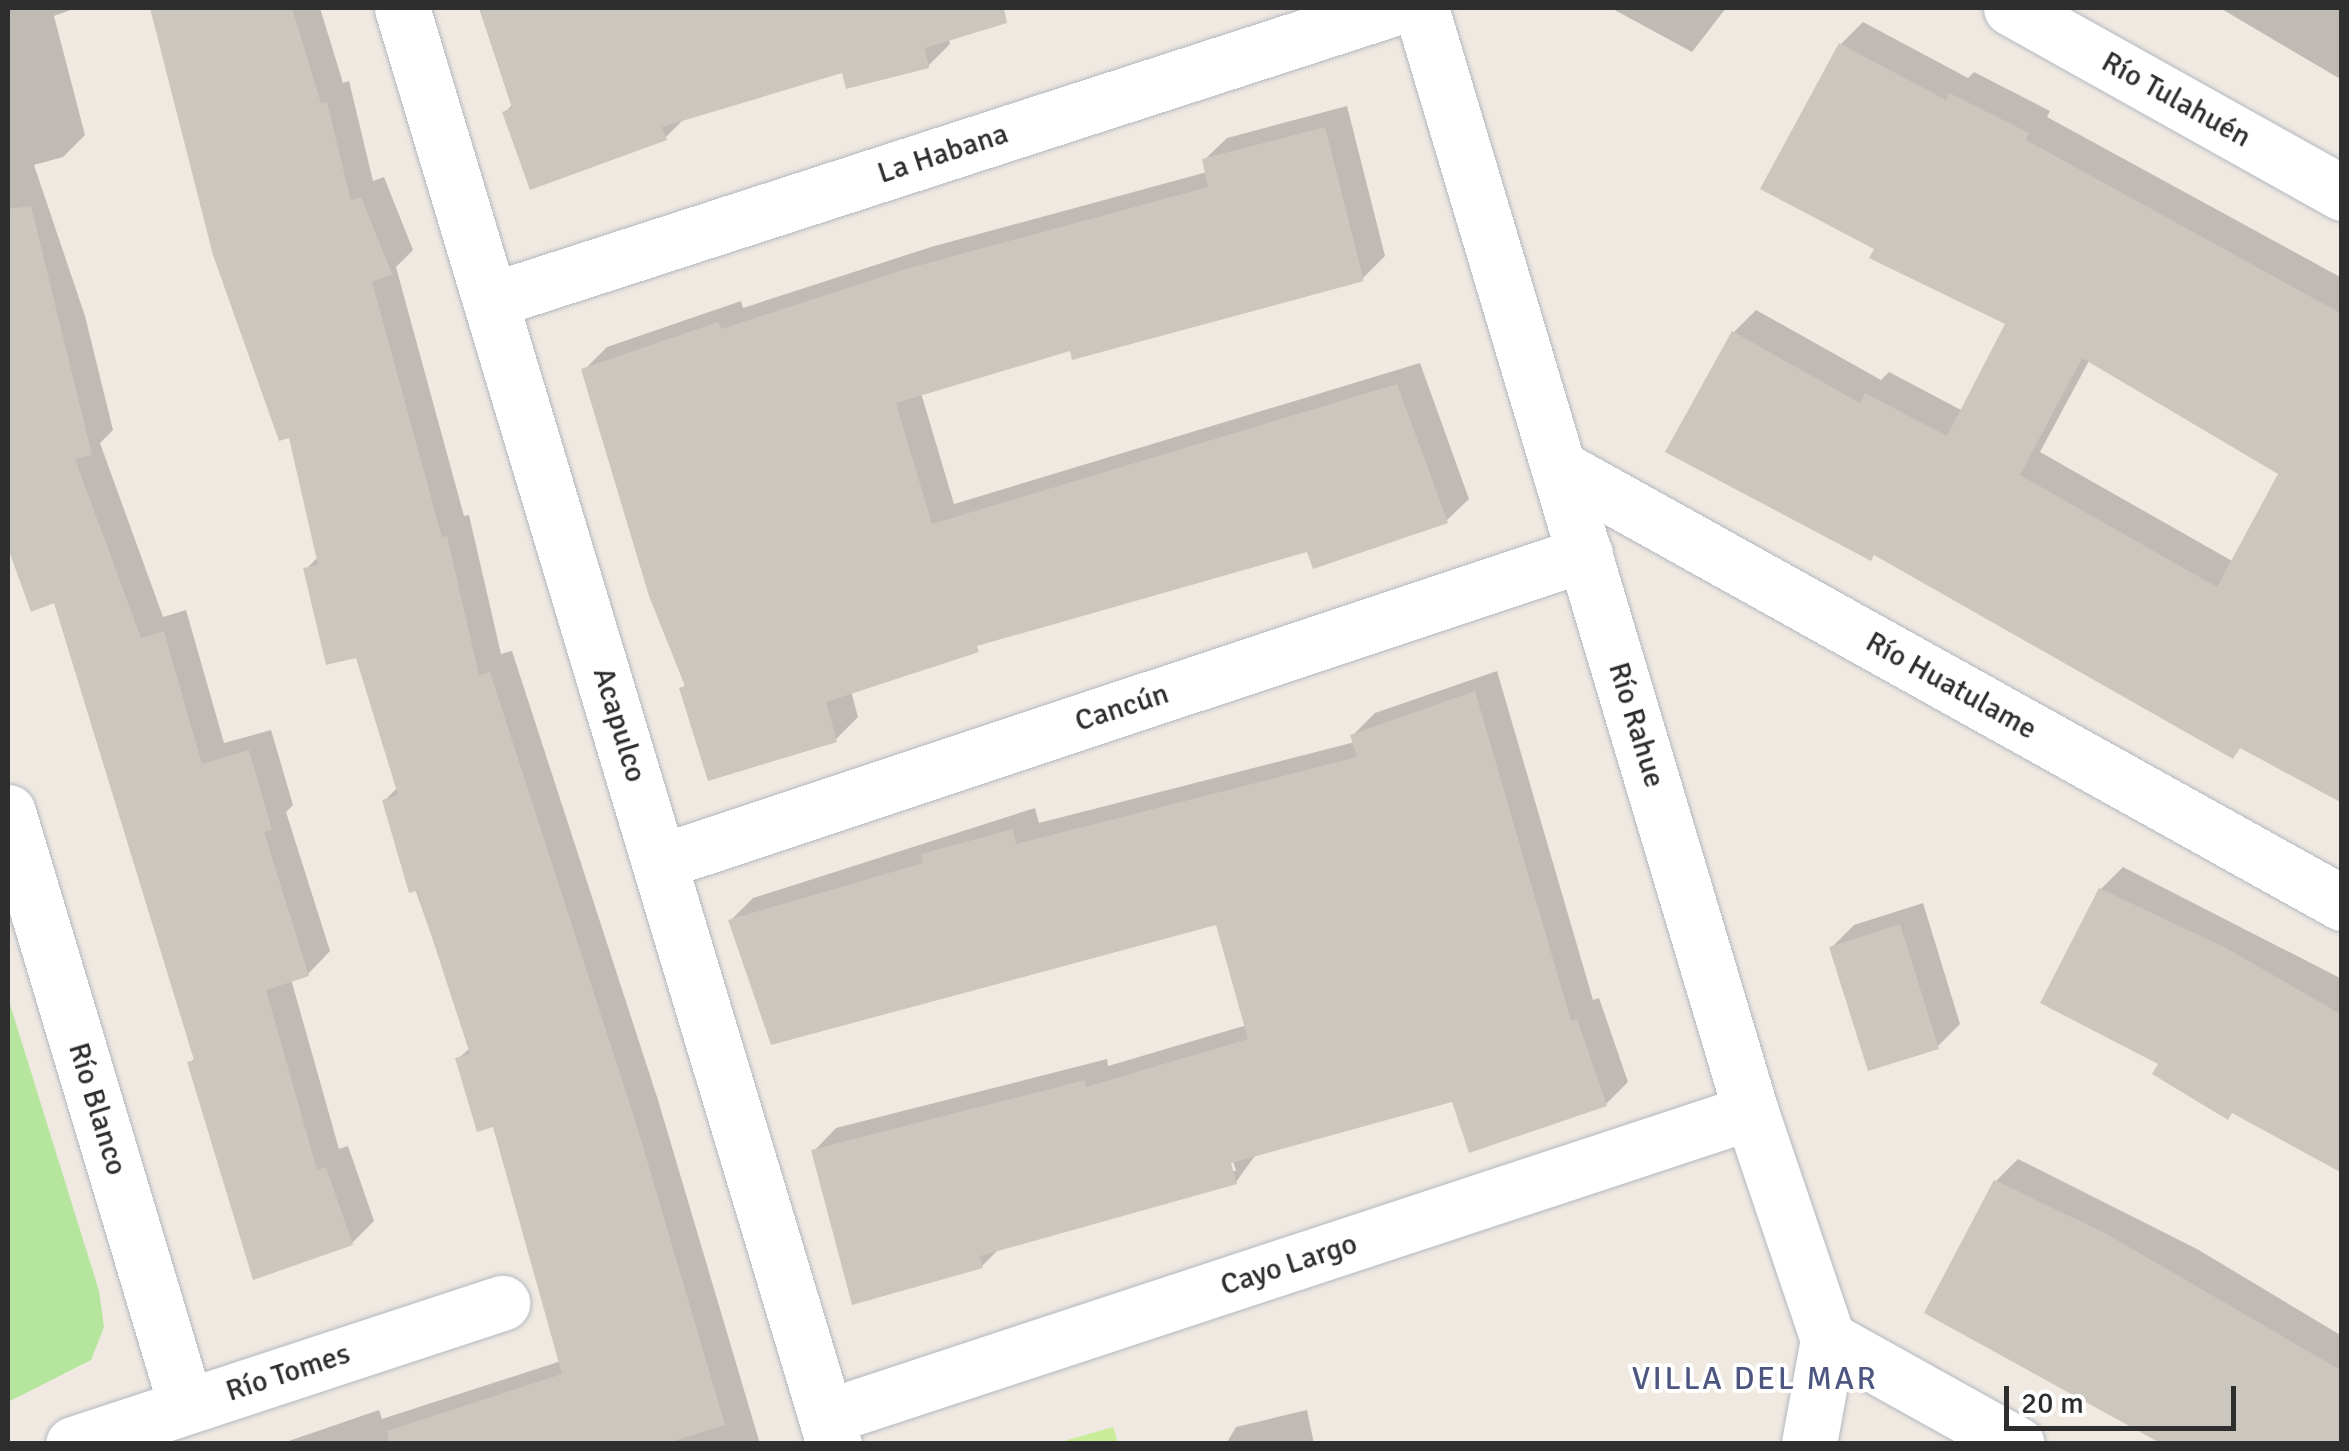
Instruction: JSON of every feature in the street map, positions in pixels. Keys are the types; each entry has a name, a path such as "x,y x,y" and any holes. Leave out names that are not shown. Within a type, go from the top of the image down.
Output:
{"street":[{"name":"Acapulco","path":"402,8 830,1430"},
{"name":"La Habana","path":"492,300 1394,8"},
{"name":"Río Rahue","path":"1420,8 1751,1112 1828,1339 1809,1444"},
{"name":"Río Tulahuén","path":"2010,8 2342,192"},
{"name":"Río Huatulame","path":"1560,468 2342,903"},
{"name":"Cancún","path":"659,862 1585,554"},
{"name":"Río Blanco","path":"8,812 186,1406"},
{"name":"Cayo Largo","path":"830,1430 1751,1112"},
{"name":"Río Tomes","path":"73,1444 502,1302"},
{"path":"1828,1339 2017,1444"}],"green space":[{"path":"8,998 99,1291 104,1327 91,1360 8,1402"},
{"path":"1113,1427 1118,1443 1057,1443"}],"building":[{"path":"150,8 292,8 321,103 327,102 351,201 361,197 392,274 372,282 442,537 447,536 479,675 490,672 636,1123 725,1425 664,1444 389,1444 387,1431 562,1374 493,1127 477,1132 455,1058 470,1054 417,891 409,893 382,800 398,795 356,658 326,665 303,568 318,565 289,438 279,441 213,255"},
{"path":"479,8 1004,8 1007,23 925,48 929,68 846,89 842,73 662,127 667,140 530,190 502,112 512,108"},
{"path":"1839,43 1946,100 1949,93 2029,133 2026,140 2342,314 2342,803 2240,748 2233,759 1874,555 1871,561 1665,452 1732,331 1860,403 1865,393 1947,436 2005,324 1869,258 1874,249 1760,189","holes":["2082,358 2278,474 2217,587 2020,475"]},
{"path":"1325,127 1364,281 1072,360 1070,351 896,403 932,524 1397,384 1448,523 1313,569 1307,552 977,646 979,652 826,702 837,742 708,781 679,688 685,686 649,596 581,369 718,322 721,329 906,269 1208,187 1202,159"},
{"path":"31,206 92,455 75,459 141,638 164,631 202,764 249,750 272,830 264,832 309,976 266,990 317,1170 326,1167 353,1245 253,1280 187,1062 194,1060 54,603 31,612 8,548 8,209"},
{"path":"1475,691 1571,1021 1577,1019 1607,1106 1469,1153 1452,1102 1231,1163 1237,1184 980,1256 983,1268 852,1305 811,1150 1085,1080 1086,1087 1248,1039 1216,925 771,1045 728,920 923,863 921,854 1013,829 1016,844 1357,757 1350,735"},
{"path":"2099,888 2228,949 2342,1015 2342,1173 2232,1113 2228,1120 2152,1074 2158,1064 2040,1003"},
{"path":"1900,924 1939,1049 1868,1071 1829,947"},
{"path":"1994,1180 2105,1233 2342,1371 2342,1444 2162,1444 1924,1313"}],"district":[{"name":"VILLA DEL MAR","path":"1755,1379"}]}
